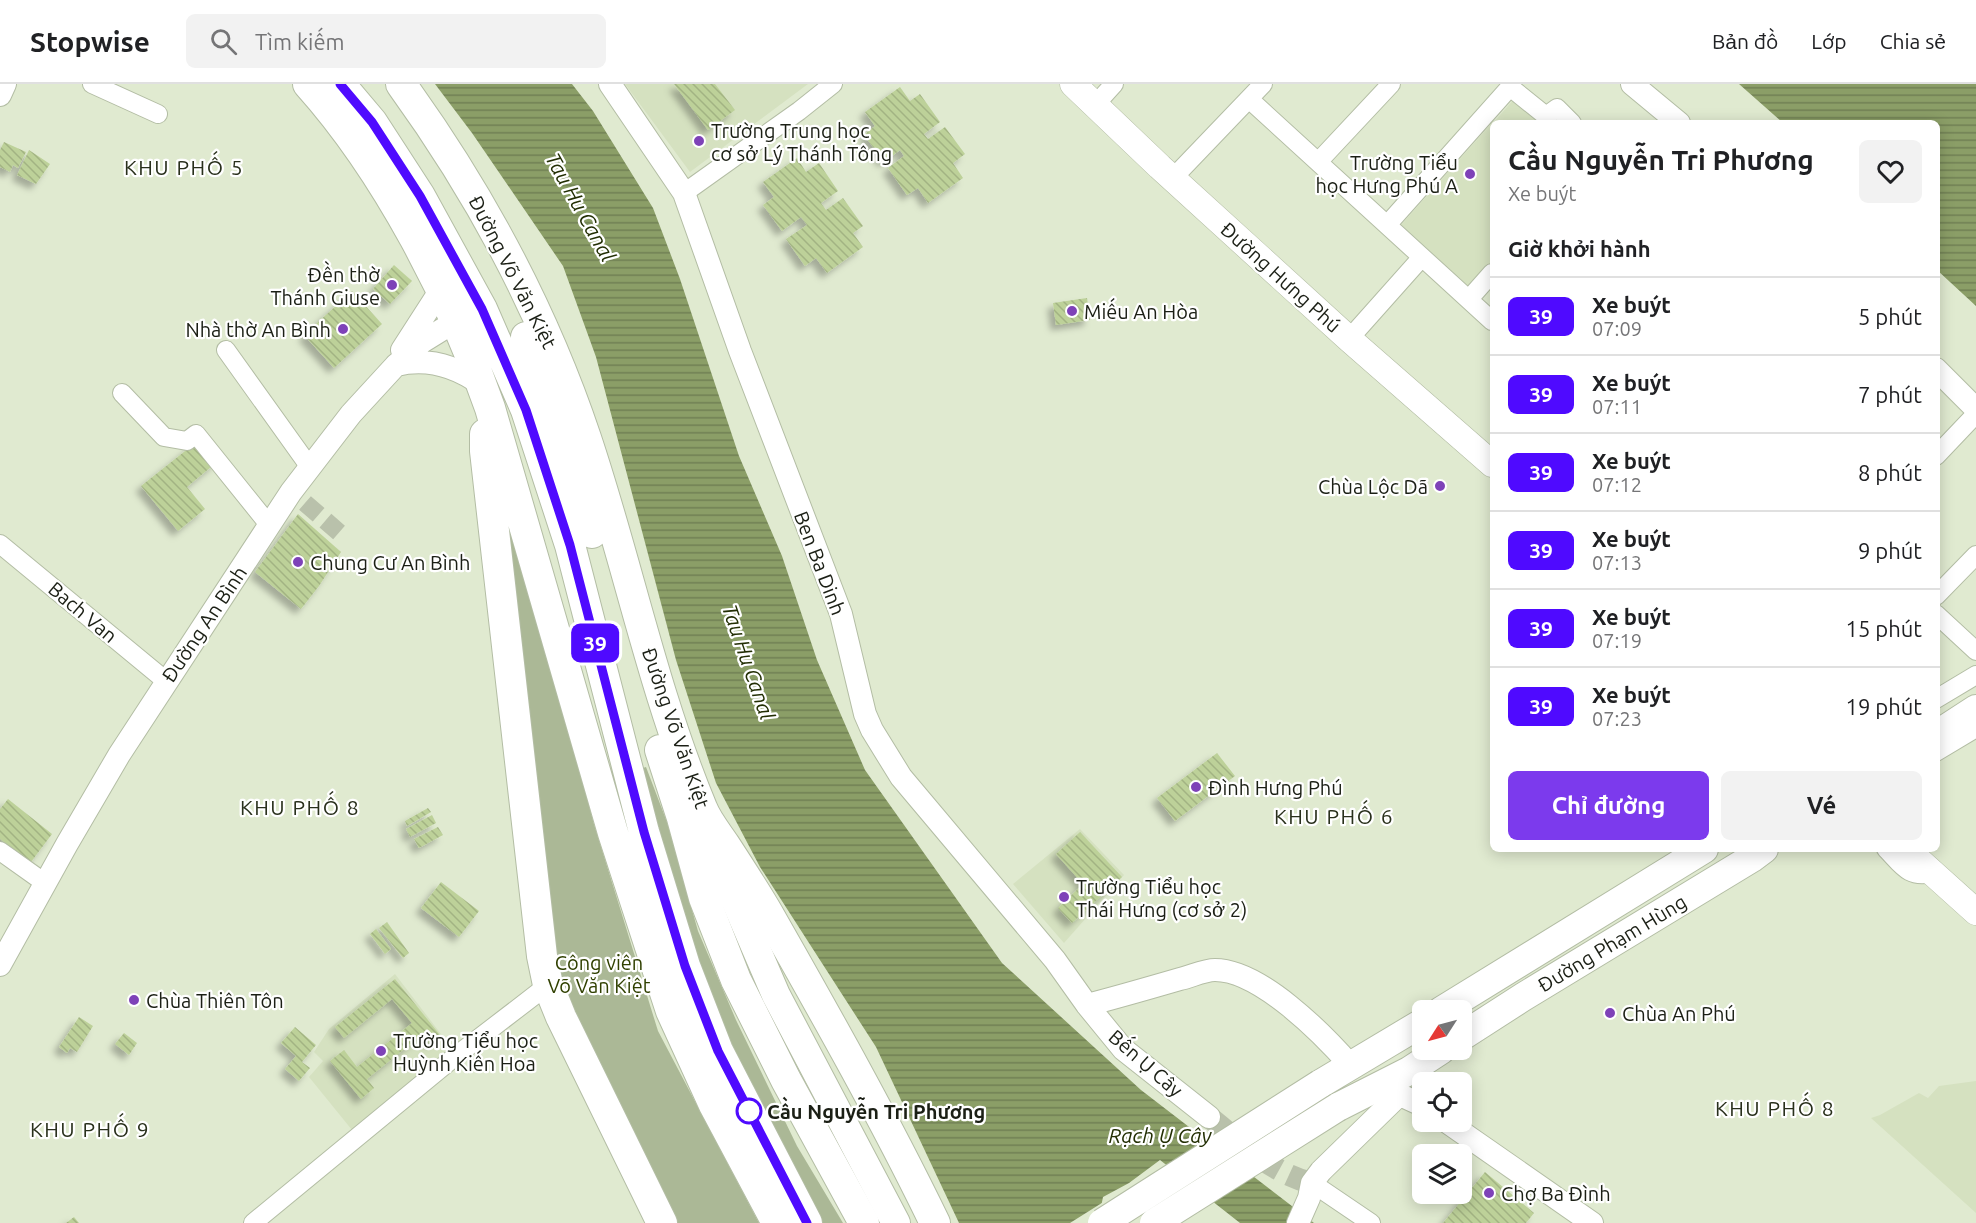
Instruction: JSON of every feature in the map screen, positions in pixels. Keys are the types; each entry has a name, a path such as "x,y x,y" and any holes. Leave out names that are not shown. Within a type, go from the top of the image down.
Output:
{"highway":[{"path":"308,84 338,120 370,166 416,242 440,291 469,315 526,410 570,545 647,843 685,966 718,1051 807,1223"},
{"path":"340,84 372,122 394,154 454,258 469,315 486,397 613,834 668,1004 714,1105 777,1223"},
{"name":"Đường Võ Văn Kiệt","path":"383,84 453,187 517,292 567,385 586,439 667,716 704,812 756,893 837,1033 903,1156 935,1223"},
{"name":"Đường Võ Văn Kiệt","path":"401,84 433,128 482,206 517,292 524,331 565,442 624,642 682,818 704,898 716,931 736,980 786,1080 864,1223"},
{"path":"440,291 452,277 454,258"},
{"path":"469,315 517,292"},
{"path":"486,397 485,451 542,956 548,985 561,1017 662,1223"},
{"path":"624,642 667,716"}],"main road":[{"name":"Đường Hưng Phú","path":"1073,84 1349,339 1490,462"},
{"path":"1940,714 1976,691"},
{"path":"1940,732 1976,709"},
{"path":"704,812 714,851 776,995 896,1223"},
{"name":"Đường Phạm Hùng","path":"1459,1000 1699,852"},
{"name":"Đường Phạm Hùng","path":"1472,1030 1760,852"},
{"path":"1909,852 1976,912"},
{"path":"1102,1223 1320,1084 1412,1029"},
{"path":"1154,1223 1338,1107 1389,1090 1409,1071 1426,1060"}],"street":[{"path":"0,95 6,84"},
{"path":"92,84 158,114"},
{"name":"Ben Ba Dinh","path":"610,84 684,193 743,359 841,614 865,714 872,730 901,777 1055,960 1087,1005"},
{"path":"684,193 800,111 833,84"},
{"path":"1095,105 1114,84"},
{"path":"1173,178 1263,84"},
{"path":"1318,162 1391,84"},
{"path":"1632,84 1675,120"},
{"path":"1387,225 1510,87 1546,116 1557,108 1568,118"},
{"path":"1249,99 1490,319"},
{"path":"1349,339 1422,257"},
{"path":"1469,299 1490,275"},
{"path":"396,365 402,351 440,291"},
{"name":"Đường An Bình","path":"0,965 94,796 166,681 309,466 351,414 396,365 422,342 469,315"},
{"path":"226,350 309,466"},
{"path":"396,365 416,362 446,365 466,374 486,397"},
{"path":"1940,373 1976,411 1940,452"},
{"path":"122,393 164,437 187,441 196,434 270,526"},
{"name":"Bach Van","path":"0,544 166,681"},
{"path":"1940,592 1976,555"},
{"path":"1940,618 1976,651"},
{"path":"1940,697 1976,675"},
{"path":"1940,750 1976,728"},
{"path":"0,851 45,883"},
{"path":"1889,852 1911,874 1919,876 1932,873"},
{"path":"1087,1005 1215,970 1239,975 1259,985 1304,1018 1351,1066"},
{"path":"253,1223 457,1055 548,985"},
{"name":"Bến Ụ Cây","path":"1087,1005 1123,1049 1209,1117"},
{"path":"1300,1220 1312,1183 1389,1090 1412,1100"},
{"path":"1461,1132 1592,1223"},
{"path":"1312,1183 1371,1223"}],"shaded area":[{"name":"Trường Trung học cơ sở Lý Thánh Tông","path":"625,84 808,84 690,172"},
{"name":"Trường Tiểu học Hưng Phú A","path":"1515,98 1539,120 1496,120"},
{"name":"Trường Tiểu học Hưng Phú A","path":"1490,125 1490,268 1472,289 1401,225"},
{"name":"Trường Tiểu học Thái Hưng (cơ sở 2)","path":"1080,829 1124,875 1064,943 1013,884"},
{"name":"Trường Tiểu học Huỳnh Kiến Hoa","path":"395,974 444,1038 448,1051 352,1130 309,1077 323,1061 314,1052 329,1029"},
{"path":"1976,1081 1976,1213 1871,1118 1919,1093 1928,1098 1939,1086"}],"green space":[{"name":"Công viên Võ Văn Kiệt","path":"499,468 594,824 658,1031 759,1223 677,1223 560,986"},
{"path":"646,767 667,822 698,931 736,1020 797,1146 843,1223 823,1223 752,1089 694,959 637,770"}],"water":[{"path":"435,84 572,84 593,111 653,208 680,279 739,456 782,556 817,660 865,770 1002,963 1141,1090 1314,1223 1240,1223 1160,1160 1129,1183 1103,1197 1100,1212 1107,1223 959,1223 876,1047 760,867 716,783 676,660 596,357 563,266 472,133"},
{"path":"1739,84 1976,84 1976,306 1940,273 1940,120 1780,120"}],"pier":[{"path":"1105,1201 1103,1212 1110,1223 1070,1223"}],"building":[{"path":"674,84 715,84 735,110 708,130"},
{"path":"900,87 910,101 920,94 940,122 924,134 928,139 945,127 965,154 953,163 963,178 928,203 918,188 907,195 888,168 904,156 900,150 884,162 864,135 875,126 865,112"},
{"path":"4,142 26,152 18,168 13,165 10,172 0,167 0,150"},
{"path":"29,150 50,164 36,184 17,175"},
{"path":"797,158 806,172 819,163 838,191 821,203 826,210 843,198 863,226 853,233 863,247 827,273 816,258 805,266 786,239 807,225 801,217 782,231 763,205 774,197 763,182"},
{"name":"Đền thờ Thánh Giuse","path":"394,265 412,281 390,304 373,289"},
{"name":"Nhà thờ An Bình","path":"352,291 382,324 334,368 304,335"},
{"name":"Miếu An Hòa","path":"1087,298 1090,320 1056,325 1053,303"},
{"path":"199,440 217,462 187,487 205,509 178,531 141,486"},
{"name":"Chung Cư An Bình","path":"298,514 341,552 301,609 255,572"},
{"name":"Đình Hưng Phú","path":"1217,753 1235,776 1175,821 1157,798"},
{"path":"8,799 52,834 31,862 0,839 0,809"},
{"path":"428,808 431,812 407,826 405,821"},
{"path":"432,815 436,823 410,837 406,829"},
{"path":"438,827 443,835 419,848 414,839"},
{"path":"1080,832 1122,877 1072,923 1058,908 1083,884 1056,854"},
{"path":"441,882 479,911 459,937 421,908"},
{"path":"387,922 409,953 403,958 379,928"},
{"path":"376,929 391,949 385,954 370,934"},
{"path":"395,979 440,1035 430,1043 423,1034 367,1079 374,1088 361,1099 330,1061 344,1050 357,1067 412,1023 392,999 344,1038 335,1027"},
{"path":"79,1017 93,1026 77,1052 70,1048 67,1053 59,1047"},
{"path":"295,1027 316,1045 302,1062 310,1068 299,1081 285,1069 296,1056 281,1043"},
{"path":"124,1033 137,1043 129,1055 115,1044"},
{"name":"Chợ Ba Đình","path":"1485,1172 1534,1213 1526,1223 1443,1223 1459,1204 1472,1204 1472,1188"},
{"path":"74,1217 79,1223 66,1223"}],"tunnel":[{"path":"305,503 342,535"},
{"path":"1209,1117 1270,1165 1312,1183"}],"bus line":[{"name":"39","path":"340,84 372,122 420,196 482,309 526,410 540,447 570,545 644,832 685,966 718,1051 807,1223"}],"place":[{"name":"Trường Trung học cơ sở Lý Thánh Tông","path":"699,141"},
{"name":"Trường Tiểu học Hưng Phú A","path":"1470,174"},
{"name":"Đền thờ Thánh Giuse","path":"392,285"},
{"name":"Miếu An Hòa","path":"1072,311"},
{"name":"Nhà thờ An Bình","path":"343,329"},
{"name":"Chùa Lộc Dã","path":"1440,486"},
{"name":"Chung Cư An Bình","path":"298,562"},
{"name":"Đình Hưng Phú","path":"1196,787"},
{"name":"Trường Tiểu học Thái Hưng (cơ sở 2)","path":"1064,897"},
{"name":"Chùa Thiên Tôn","path":"134,1000"},
{"name":"Chùa An Phú","path":"1610,1013"},
{"name":"Trường Tiểu học Huỳnh Kiến Hoa","path":"381,1051"},
{"name":"Cầu Nguyễn Tri Phương","path":"749,1111"},
{"name":"Chợ Ba Đình","path":"1489,1193"}],"district":[{"name":"KHU PHỐ 5","path":"184,167"},
{"name":"KHU PHỐ 8","path":"300,807"},
{"name":"KHU PHỐ 6","path":"1334,816"},
{"name":"KHU PHỐ 8","path":"1775,1108"},
{"name":"KHU PHỐ 9","path":"90,1129"}],"water label":[{"name":"Tau Hu Canal","path":"581,207"},
{"name":"Tau Hu Canal","path":"749,662"},
{"name":"Rạch Ụ Cây","path":"1160,1135"}]}
